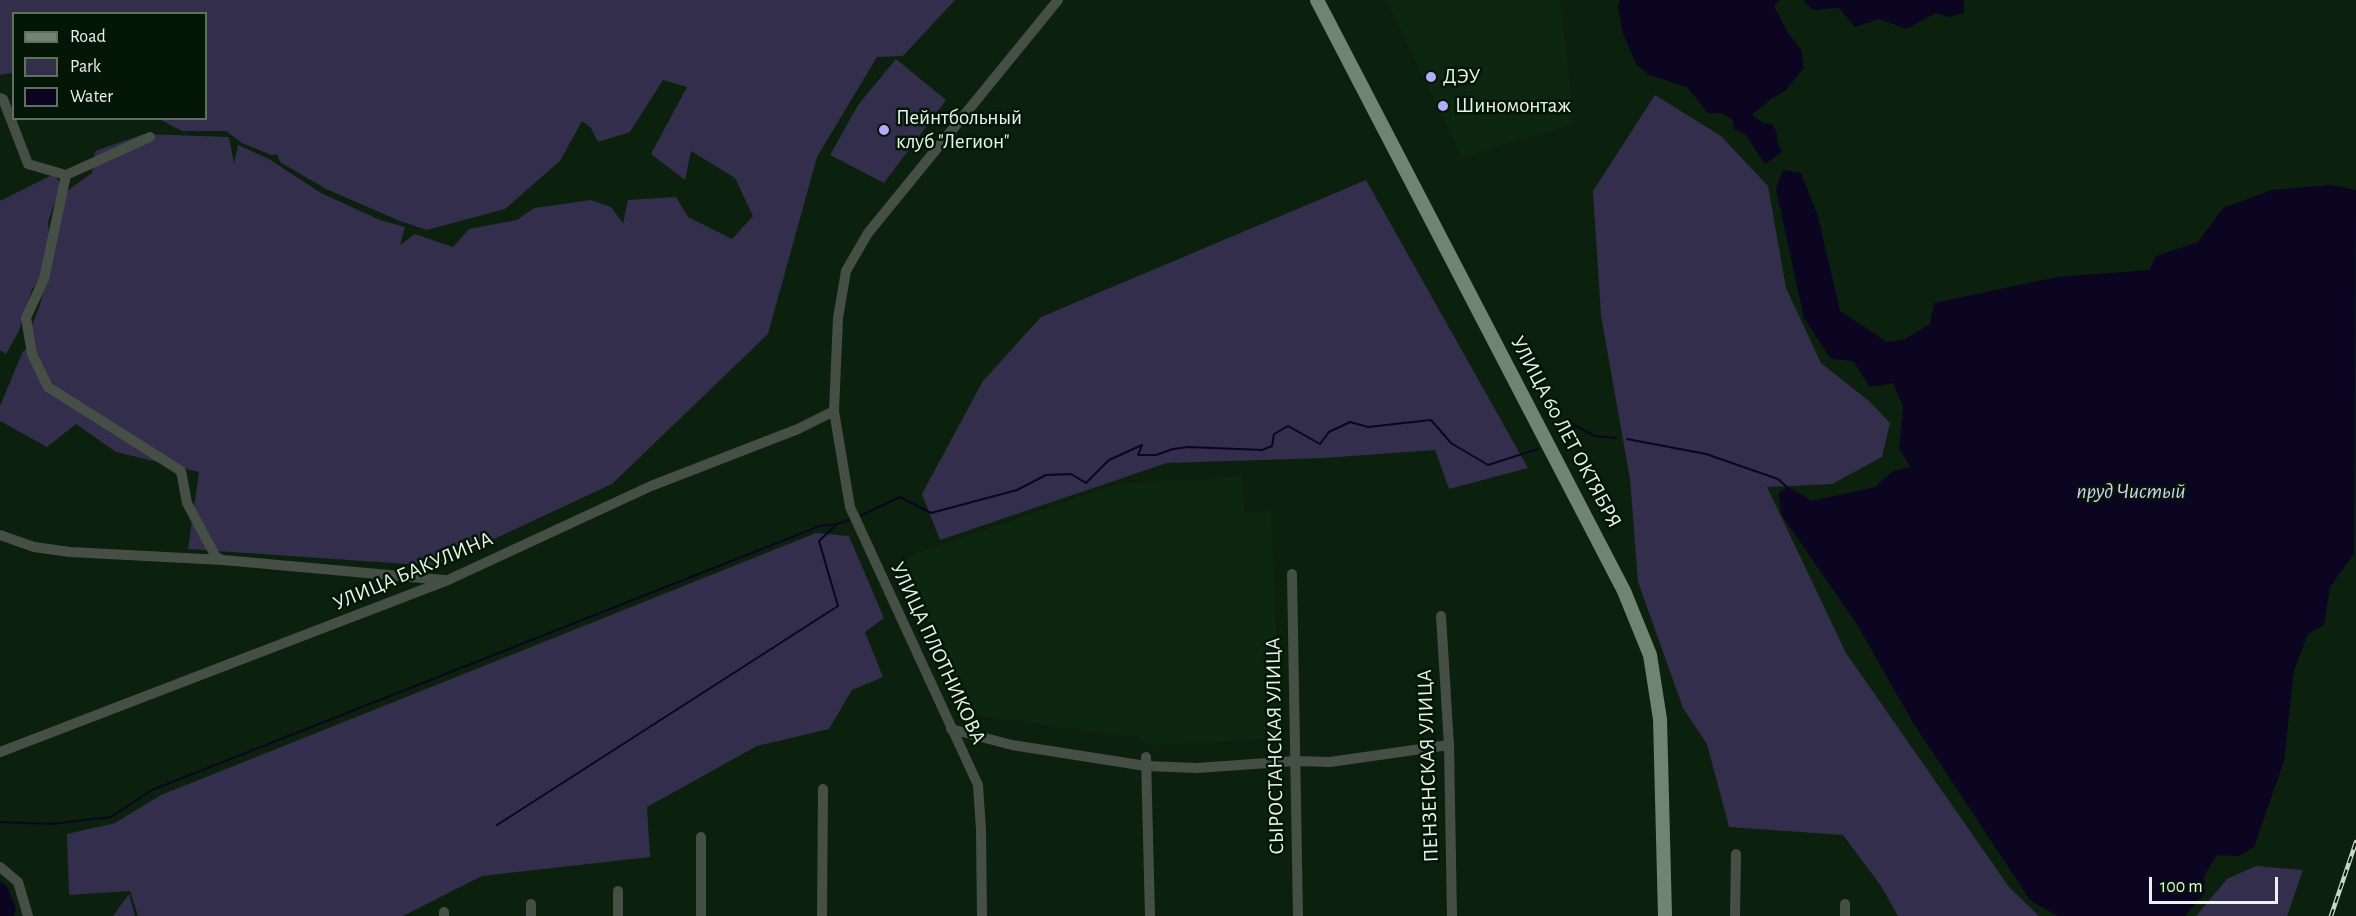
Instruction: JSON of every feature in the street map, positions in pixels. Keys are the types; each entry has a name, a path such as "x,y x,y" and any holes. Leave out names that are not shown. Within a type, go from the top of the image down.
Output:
{"main road":[{"name":"УЛИЦА 60 ЛЕТ ОКТЯБРЯ","path":"1317,0 1624,591 1650,655 1660,719 1665,916"}],"street":[{"path":"834,411 838,318 846,271 868,232 1058,0"},
{"path":"0,98 3,99 28,164 66,176 150,137"},
{"path":"66,176 44,279 26,318 32,354 48,387 182,471 187,503 216,557 223,560"},
{"name":"УЛИЦА БАКУЛИНА","path":"0,752 448,580 651,486 798,429 834,411"},
{"name":"УЛИЦА ПЛОТНИКОВА","path":"834,411 850,507 978,785 982,916"},
{"path":"0,535 34,547 70,552 223,560 448,580"},
{"name":"СЫРОСТАНСКАЯ УЛИЦА","path":"1292,574 1298,916"},
{"name":"ПЕНЗЕНСКАЯ УЛИЦА","path":"1441,616 1449,745 1452,916"},
{"path":"951,729 1012,745 1197,768 1296,761 1330,762 1449,745"},
{"path":"1146,762 1150,916"},
{"path":"822,916 823,789"},
{"path":"701,837 701,916"},
{"path":"1735,916 1736,854"},
{"path":"0,867 18,882 28,916"},
{"path":"618,891 618,916"},
{"path":"531,904 531,916"},
{"path":"1845,904 1845,916"}],"shaded area":[{"path":"1386,0 1560,0 1573,108 1572,124 1475,153 1463,159"},
{"path":"1243,476 1244,512 1271,511 1281,738 1152,745 1139,738 974,715 900,562 918,553 1116,484"}],"green space":[{"path":"0,0 955,0 903,56 877,57 817,157 768,334 612,484 436,566 188,549 199,472 116,452 76,424 47,447 0,421 0,406 23,351 33,347 28,334 39,308 49,271 32,289 19,331 6,354 0,350 0,201 54,174 64,188 56,199 48,222 51,257 67,191 92,173 95,151 144,134 229,137 234,164 238,145 269,159 321,193 380,220 405,227 400,245 415,234 453,247 469,229 517,220 534,208 591,200 611,207 623,223 628,200 676,197 688,217 732,239 753,216 735,178 691,151 685,180 651,154 687,87 663,80 630,132 598,142 591,128 582,121 560,161 505,209 427,230 400,221 326,189 280,162 277,154 271,155 242,143 226,131 182,131 161,120 207,120 207,12 12,12 12,73 0,75"},
{"name":"Пейнтбольный клуб \"Легион\"","path":"896,59 946,100 884,183 830,155 858,105"},
{"path":"1655,95 1721,136 1768,186 1786,288 1821,363 1869,401 1890,423 1882,457 1832,484 1767,487 1846,653 2009,887 2039,916 1898,916 1881,886 1843,835 1729,827 1707,744 1683,708 1638,582 1630,479 1601,316 1593,191"},
{"path":"1366,180 1528,468 1449,489 1435,450 1324,458 1167,463 940,540 922,494 983,381 1041,317"},
{"path":"816,533 849,536 884,618 865,632 883,677 852,690 829,729 757,746 647,807 650,857 482,876 403,916 138,916 130,891 69,895 67,834 115,823 161,795"},
{"path":"2256,866 2303,870 2287,916 2196,916 2227,879"},
{"path":"129,894 135,916 113,916"}],"water":[{"path":"1620,0 1780,0 1774,6 1788,33 1801,50 1804,68 1786,90 1752,115 1763,123 1772,124 1782,152 1765,164 1746,135 1734,129 1732,119 1721,113 1708,113 1687,87 1649,75 1636,64 1622,31 1618,7"},
{"path":"1803,0 1964,0 1964,13 1950,17 1936,13 1906,29 1879,19 1855,27 1839,8 1813,10"},
{"name":"пруд Чистый","path":"1783,170 1801,173 1818,216 1840,311 1887,342 1905,339 1930,324 1934,303 2057,277 2149,270 2156,256 2198,242 2223,208 2272,190 2331,185 2356,190 2354,554 2330,587 2324,625 2308,634 2294,670 2284,761 2254,847 2239,856 2217,855 2204,876 2205,893 2185,916 2057,916 2030,900 1912,721 1858,626 1781,514 1779,493 1788,487 1812,501 1875,487 1893,471 1911,467 1899,449 1903,407 1893,383 1870,387 1853,361 1831,359 1804,318 1776,189"},
{"path":"0,881 6,885 16,908 14,916 0,916"}],"waterway":[{"path":"858,517 900,497 931,513 1017,490 1046,475 1071,474 1086,483 1109,460 1142,445 1138,455 1156,455 1188,447 1262,450 1272,446 1274,434 1288,426 1320,444 1329,432 1350,422 1368,427 1431,420 1451,443 1488,465 1538,449"},
{"path":"1561,438 1572,424 1595,436 1616,438"},
{"path":"1627,439 1706,454 1778,479 1788,488"},
{"path":"0,822 52,824 111,817 152,790 820,526 852,519"},
{"path":"497,825 838,606 819,541 837,524"}],"railway":[{"path":"2331,916 2356,842"}],"place":[{"name":"ДЭУ","path":"1431,77"},
{"name":"Шиномонтаж","path":"1443,106"},
{"name":"Пейнтбольный клуб \"Легион\"","path":"884,130"}]}
